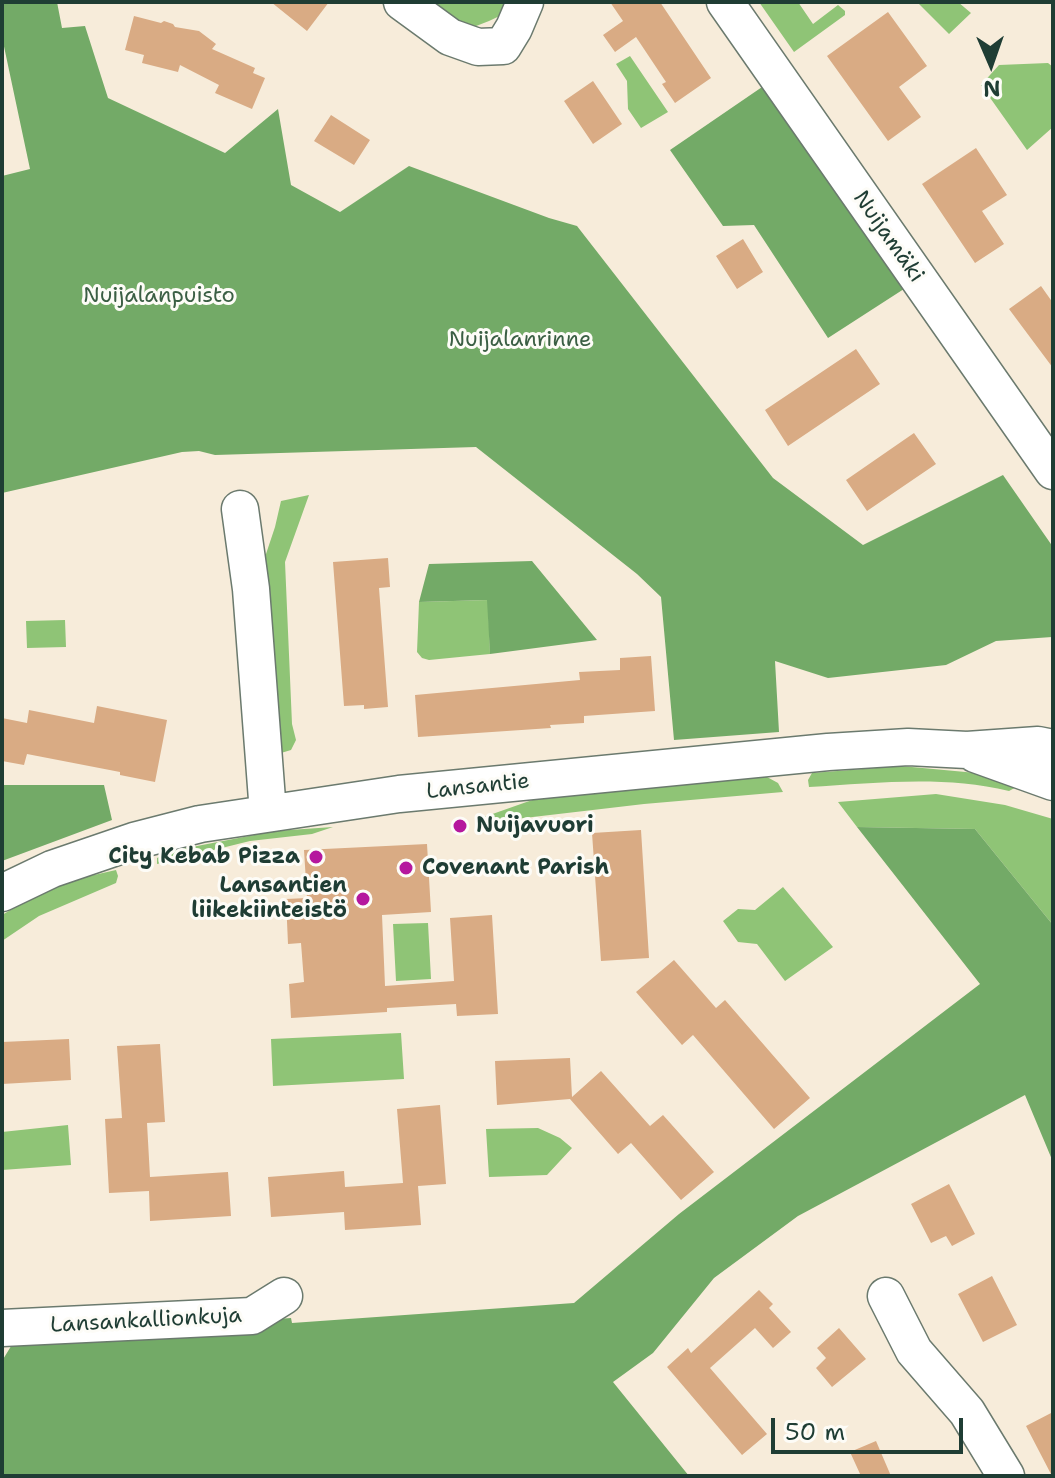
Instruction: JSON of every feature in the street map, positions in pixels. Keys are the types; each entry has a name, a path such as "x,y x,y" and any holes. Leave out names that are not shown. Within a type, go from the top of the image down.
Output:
{"street":[{"path":"402,2 450,37 478,47 503,46 525,2"},
{"name":"Nuijamäki","path":"725,2 1053,471"},
{"path":"240,509 251,589 268,813"},
{"name":"Lansantie","path":"2,893 52,869 134,841 200,824 268,813 414,793 828,752 908,747 967,750 1038,745 1053,748"},
{"name":"Lansantie","path":"967,750 1053,782"},
{"name":"Lansankallionkuja","path":"2,1328 252,1316 284,1296"},
{"path":"886,1296 914,1351 967,1412 1006,1476"}],"green space":[{"name":"Nuijalanpuisto","path":"2,2 57,2 62,28 85,26 108,98 225,153 278,109 291,185 340,212 409,166 577,226 773,478 863,545 1003,475 1053,547 1052,637 996,641 946,665 828,678 775,661 779,732 674,740 661,597 637,574 476,447 215,455 199,451 182,452 2,493 2,176 30,169 2,37"},
{"path":"429,2 511,2 506,13 471,28 452,23"},
{"path":"759,2 798,2 813,24 838,5 845,15 794,52"},
{"path":"917,2 958,2 971,13 949,34"},
{"path":"630,56 668,112 641,128 628,109 627,81 616,64"},
{"path":"1048,63 1053,67 1053,127 1027,150 981,85 999,65"},
{"path":"765,85 907,287 828,338 754,225 723,226 670,150"},
{"path":"309,495 285,562 292,724 296,740 291,750 281,753 278,749 262,566 281,501"},
{"path":"532,561 597,640 490,654 487,600 419,602 429,564"},
{"path":"488,600 490,654 429,660 417,652 419,602"},
{"path":"65,620 66,647 27,648 26,621"},
{"path":"901,766 987,774 1022,784 1009,791 934,782 809,787 808,780 812,773"},
{"path":"767,777 778,783 783,792 490,822 484,817 535,799"},
{"path":"2,785 104,785 112,820 2,861"},
{"path":"936,794 1005,805 1053,819 1053,925 975,829 857,827 838,802"},
{"path":"333,827 312,834 250,841 157,864 157,858 171,851 275,831"},
{"path":"857,827 975,829 1053,925 1053,1162 1025,1095 798,1216 714,1278 653,1353 613,1382 689,1476 2,1476 2,1361 16,1338 291,1318 292,1323 574,1303 679,1214 980,984"},
{"path":"116,870 116,883 39,916 2,941 2,915 72,880"},
{"path":"783,887 833,947 785,981 757,944 738,942 723,921 738,909 755,910"},
{"path":"428,923 431,979 396,981 393,924"},
{"path":"401,1033 404,1079 273,1086 271,1039"},
{"path":"68,1125 71,1165 2,1170 2,1132"},
{"path":"538,1128 560,1138 572,1148 547,1175 489,1177 486,1129"}],"building":[{"path":"271,2 329,2 307,31"},
{"path":"610,2 660,2 711,78 675,103 662,84 666,82 636,37 615,52 603,35 623,21"},
{"path":"888,12 927,66 899,87 921,117 888,141 827,56"},
{"path":"134,16 199,31 216,44 212,49 255,68 253,73 265,78 252,109 215,93 219,85 180,65 178,72 142,63 144,55 125,50"},
{"path":"593,81 622,124 593,144 564,101"},
{"path":"331,115 370,140 354,165 314,141"},
{"path":"976,148 1007,195 982,211 1004,244 975,263 922,184"},
{"path":"743,239 763,272 737,289 716,256"},
{"path":"1041,286 1053,303 1053,368 1009,309"},
{"path":"856,349 880,384 788,446 765,410"},
{"path":"914,433 936,464 867,511 846,480"},
{"path":"388,558 390,587 379,588 388,707 364,709 364,705 344,706 333,562"},
{"path":"651,656 655,711 584,716 584,723 550,725 551,728 418,737 415,695 580,680 579,672 620,670 620,658"},
{"path":"97,706 167,720 155,782 27,754 24,765 2,761 2,718 27,723 29,710 94,723"},
{"path":"641,830 649,958 601,961 592,833"},
{"path":"427,844 431,912 382,915 385,986 454,981 450,918 492,915 498,1014 457,1016 456,1004 291,1018 289,984 304,982 301,943 288,944 286,899 307,898 304,850"},
{"path":"674,960 716,1008 725,1000 810,1098 774,1129 693,1035 682,1045 636,992"},
{"path":"69,1039 71,1080 2,1084 2,1042"},
{"path":"160,1044 165,1122 147,1123 150,1177 228,1172 231,1216 150,1221 149,1191 109,1193 105,1119 122,1118 117,1046"},
{"path":"570,1058 572,1097 601,1071 650,1126 663,1115 714,1172 681,1200 631,1143 618,1154 570,1099 497,1105 495,1061"},
{"path":"440,1105 446,1184 418,1186 421,1225 345,1230 344,1212 271,1217 268,1177 344,1171 345,1187 403,1183 397,1109"},
{"path":"949,1184 975,1234 952,1246 946,1236 931,1243 911,1204"},
{"path":"992,1276 1017,1325 983,1342 958,1294"},
{"path":"759,1290 773,1304 769,1308 791,1332 773,1348 755,1328 710,1368 767,1434 742,1455 667,1367 688,1348 691,1353"},
{"path":"839,1328 866,1359 832,1387 816,1368 826,1358 817,1348"},
{"path":"1053,1412 1053,1476 1052,1476 1026,1426"},
{"path":"876,1441 891,1476 861,1476 850,1452"}],"place":[{"name":"Nuijavuori","path":"460,826"},
{"name":"City Kebab Pizza","path":"316,857"},
{"name":"Covenant Parish","path":"406,868"},
{"name":"Lansantien liikekiinteistö","path":"363,899"}],"park label":[{"name":"Nuijalanrinne","path":"520,340"}]}
